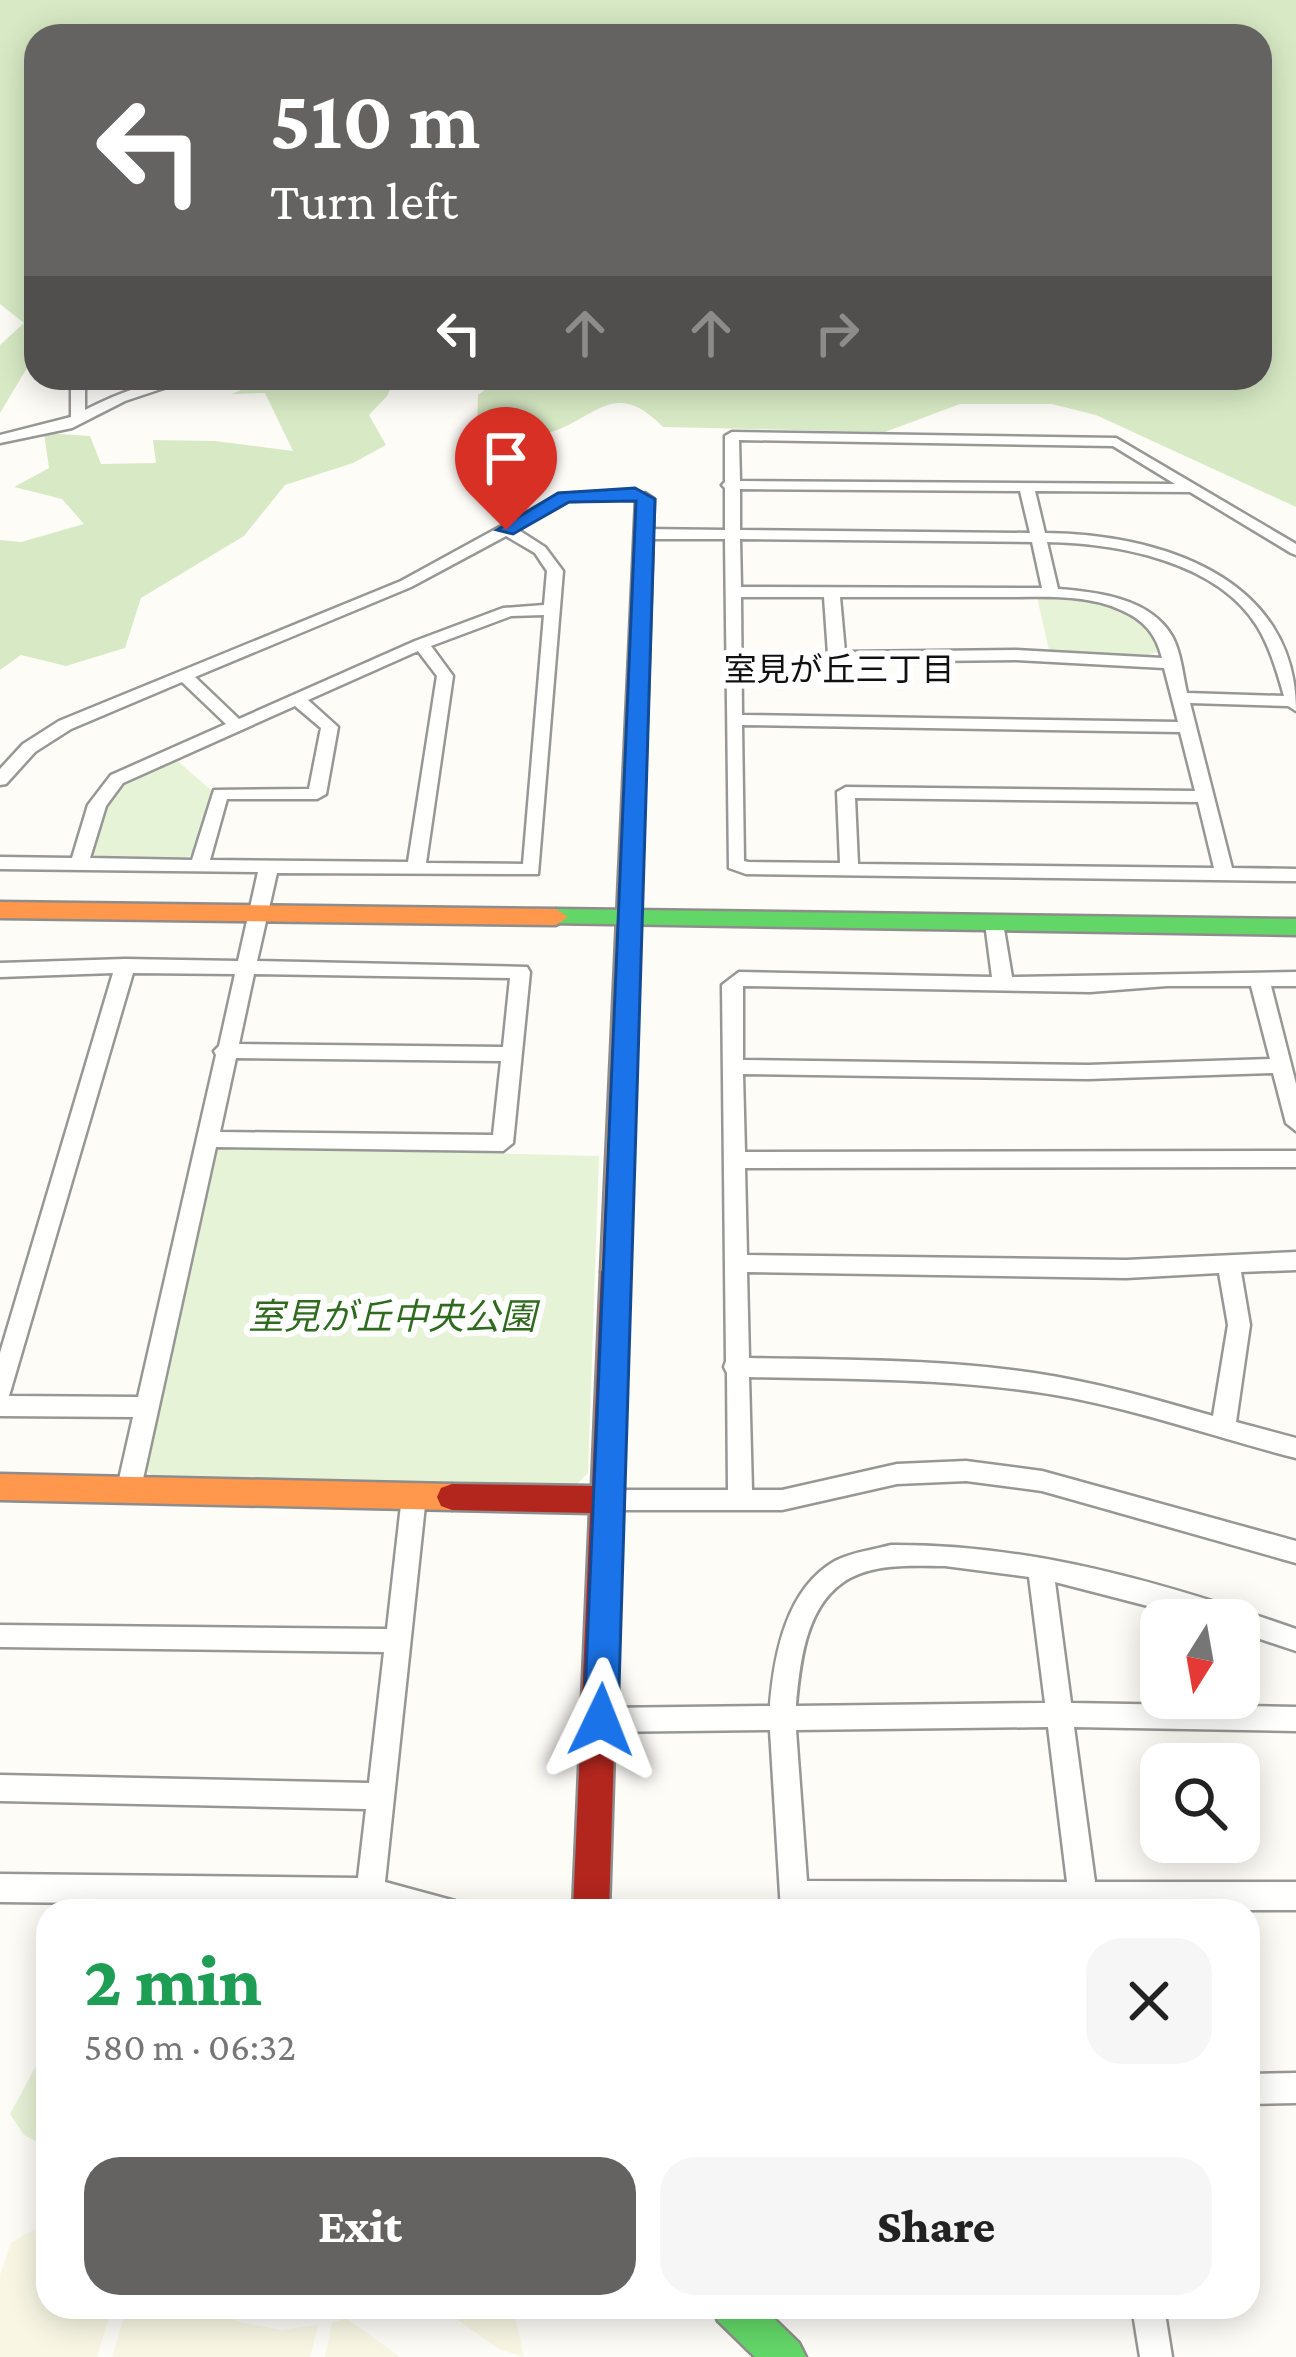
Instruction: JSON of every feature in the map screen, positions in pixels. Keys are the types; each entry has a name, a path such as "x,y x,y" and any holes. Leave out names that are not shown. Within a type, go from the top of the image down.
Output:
{"street":[{"path":"78,390 78,418"},
{"path":"0,439 67,425 147,390"},
{"path":"1296,550 1115,442 731,436 735,864 746,868 1296,875"},
{"path":"729,485 1194,488"},
{"path":"1027,488 1051,593"},
{"path":"0,780 48,735 406,584 565,497 635,494 645,499 592,1899"},
{"path":"0,862 532,870 555,571 550,560 506,530"},
{"path":"643,535 1038,537 1128,544 1192,568 1257,614 1295,702 1181,698"},
{"path":"734,592 1051,593 1102,598 1146,616 1165,638 1225,874"},
{"path":"832,593 836,653 842,656 1016,655 1171,663"},
{"path":"79,864 97,805 117,778 422,644 509,611 552,610"},
{"path":"416,868 445,676 422,644"},
{"path":"184,675 236,725"},
{"path":"200,866 220,794 316,794 330,728 296,698"},
{"path":"736,720 1188,727"},
{"path":"849,868 846,792 1206,797"},
{"path":"129,1488 269,866"},
{"path":"0,910 1296,927"},
{"path":"994,923 1003,984"},
{"path":"0,1391 125,966"},
{"path":"1,973 125,966 520,972 503,1143 205,1139"},
{"path":"1258,978 1296,1123"},
{"path":"740,1502 732,985 740,979 1003,984 1296,979"},
{"path":"224,1051 514,1054"},
{"path":"734,1067 1088,1072 1280,1066"},
{"path":"737,1160 1296,1159"},
{"path":"738,1263 1126,1269 1296,1261"},
{"path":"1223,1428 1239,1324 1228,1264"},
{"path":"735,1367 933,1372 1020,1380 1075,1389 1296,1448"},
{"path":"0,1406 146,1406"},
{"path":"0,1487 740,1502 782,1500 897,1474 966,1471 1042,1481 1296,1552"},
{"path":"370,1892 414,1496"},
{"path":"795,1899 784,1721 786,1671 795,1631 824,1584 845,1567 870,1559 1003,1559 1220,1612 1296,1640"},
{"path":"1041,1570 1082,1899"},
{"path":"0,1636 396,1641"},
{"path":"601,1720 1060,1715 1296,1719"},
{"path":"0,1788 379,1796"},
{"path":"0,1888 370,1892 398,1899"},
{"path":"1216,1899 1296,1896"},
{"path":"1260,2089 1296,2088"},
{"path":"745,2319 785,2357"},
{"path":"1150,2319 1156,2357"}],"shaded area":[{"path":"36,2230 36,2319 108,2319 97,2357 0,2357 0,2275 11,2243"},
{"path":"123,2319 233,2319 281,2330 318,2325 310,2357 112,2357"},
{"path":"347,2319 400,2357 325,2357 332,2323"},
{"path":"457,2319 516,2319 524,2357 499,2349"}],"green space":[{"path":"0,0 1296,0 1296,507 1096,415 1052,404 960,404 885,432 663,427 630,404 616,403 544,434 477,426 478,395 485,390 1272,390 1272,24 24,24 24,323 0,304"},
{"path":"24,323 24,373 0,413 0,345"},
{"path":"241,390 390,390 369,415 386,445 353,463 285,485 244,536 141,598 125,648 66,666 21,655 0,670 0,540 21,542 84,524 62,499 14,487 49,468 44,433 90,436 101,464 156,463 153,440 215,441 293,451 265,393 232,394"},
{"path":"1037,597 1092,601 1127,612 1152,635 1158,652 1145,656 1049,650"},
{"path":"173,757 212,791 194,853 186,858 94,856 97,831 116,791"},
{"name":"室見が丘中央公園","path":"223,1147 599,1156 588,1473 575,1486 155,1478 146,1470 214,1153"},
{"path":"36,2066 36,2141 24,2135 10,2114"}],"traffic: fast":[{"path":"556,917 1296,927"},
{"path":"745,2319 785,2357"}],"traffic: slow":[{"path":"615,1272 645,499"},
{"path":"0,910 556,917"},
{"path":"0,1487 452,1497"}],"traffic: jam":[{"path":"591,1899 615,1272"},
{"path":"452,1497 609,1500"}],"district":[{"name":"室見が丘三丁目","path":"839,669"}],"route":[{"path":"506,530 565,497 635,494 645,499 601,1720"}]}
